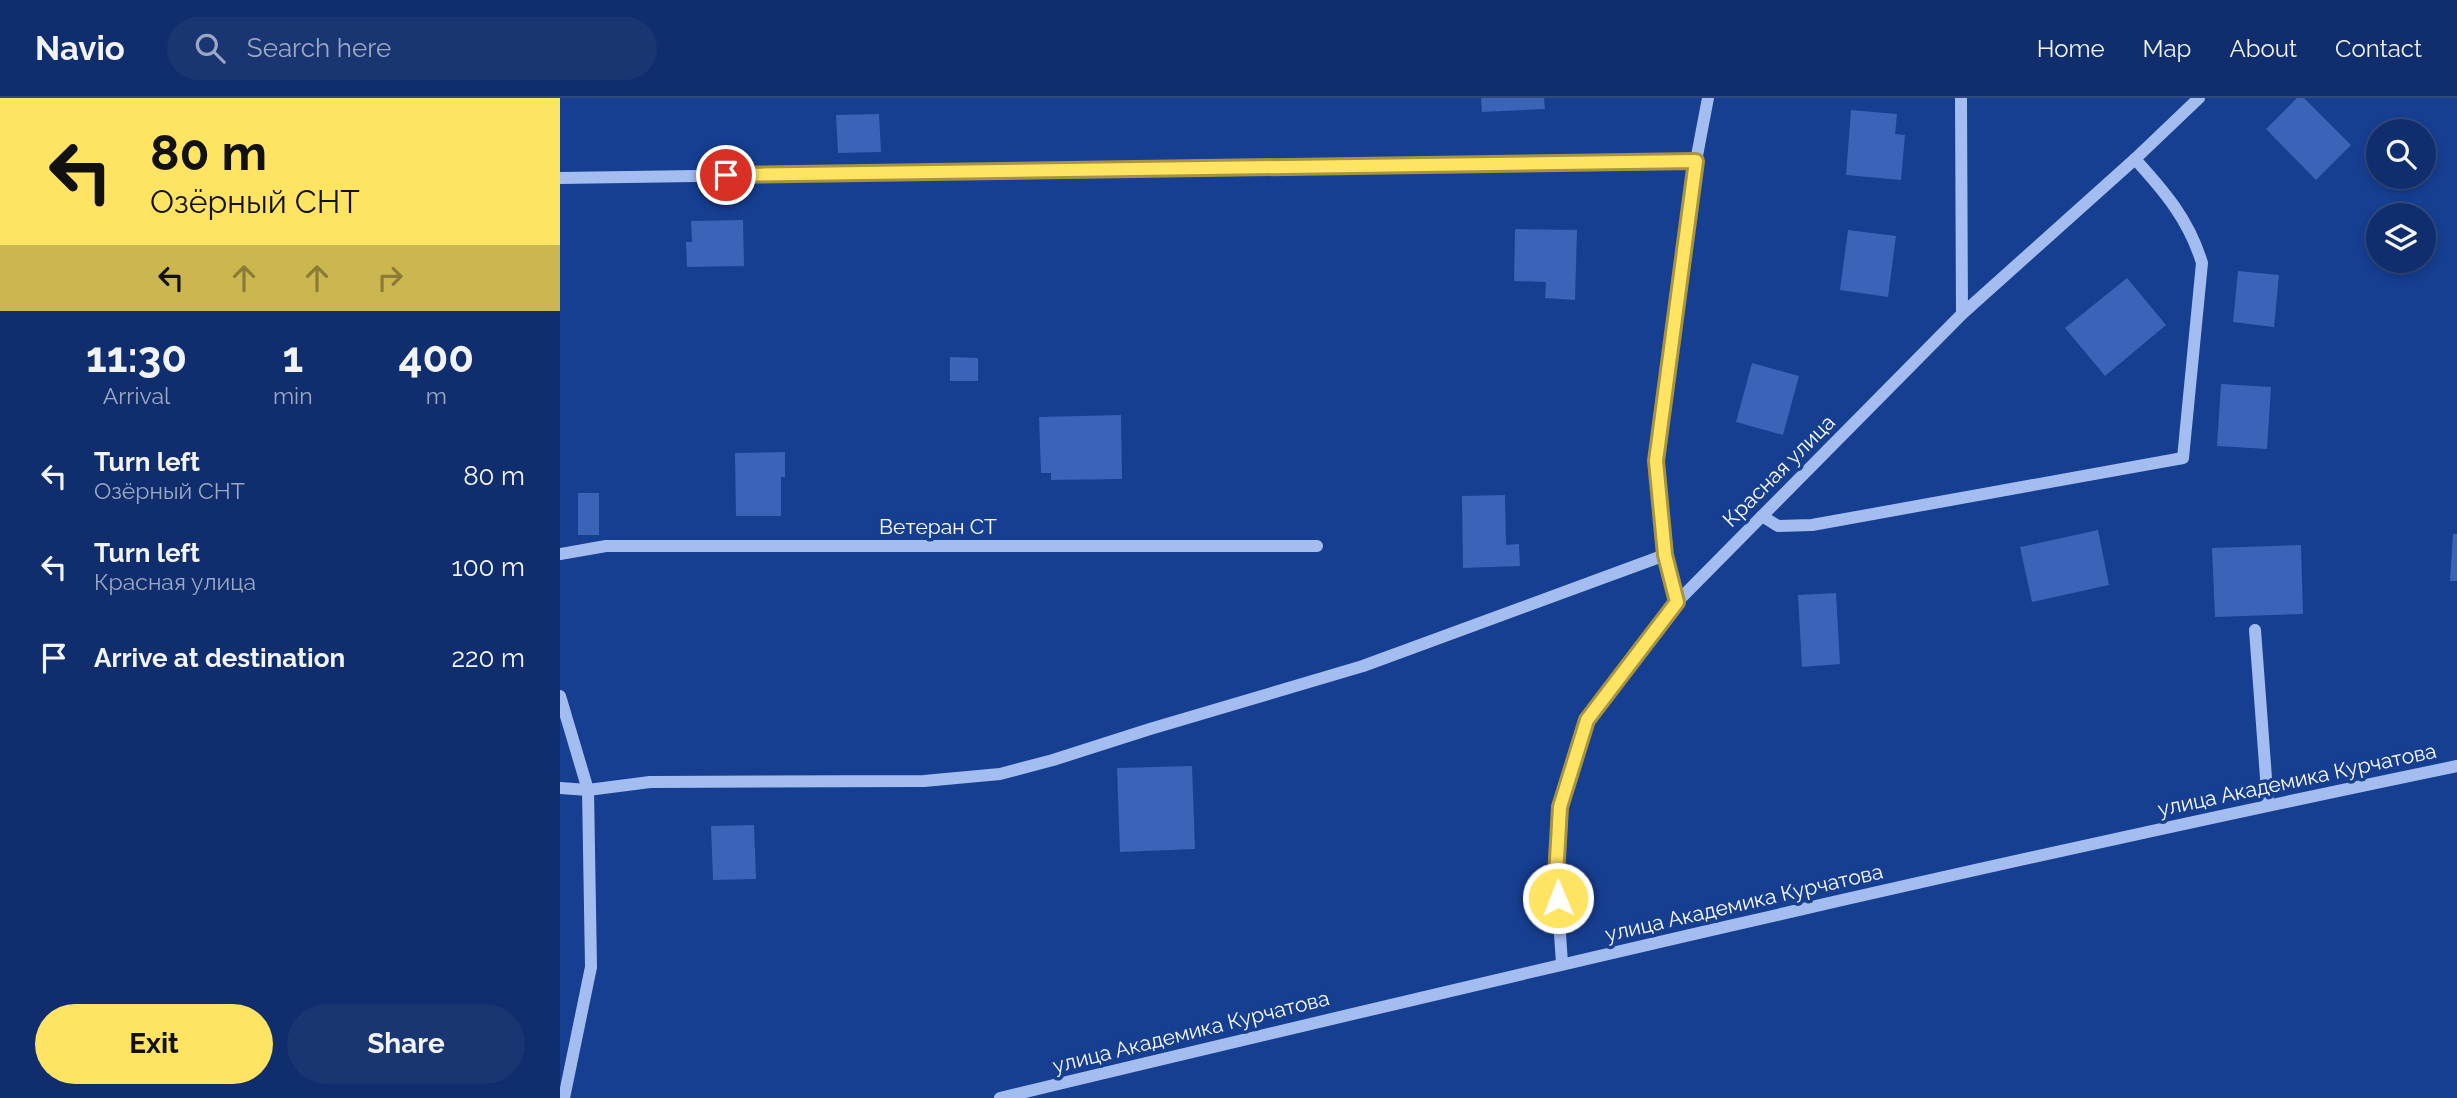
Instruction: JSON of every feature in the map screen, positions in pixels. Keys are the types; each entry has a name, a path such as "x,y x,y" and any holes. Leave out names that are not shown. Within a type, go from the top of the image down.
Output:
{"street":[{"path":"1677,602 1665,555 1656,461 1696,161 1708,98"},
{"path":"1961,98 1962,314"},
{"name":"Красная улица","path":"1562,963 1556,876 1560,807 1587,720 1677,602 1962,314 2199,98"},
{"path":"1762,516 1778,526 1812,524 2182,458 2203,263 2195,238 2166,193 2135,159"},
{"path":"560,178 1696,161"},
{"name":"Ветеран СТ","path":"560,554 606,546 1317,545"},
{"path":"560,788 588,790 649,782 924,780 1000,774 1053,761 1150,729 1363,666 1665,555"},
{"path":"2255,630 2268,805"},
{"path":"560,696 588,790 591,967 564,1098"},
{"name":"улица Академика Курчатова","path":"1000,1098 1562,963 2268,805 2457,766"}],"building":[{"path":"1481,98 1544,98 1545,109 1482,112"},
{"path":"2297,98 2304,98 2351,145 2316,180 2266,129"},
{"path":"1851,110 1897,114 1895,134 1905,135 1901,180 1846,175"},
{"path":"879,114 881,152 838,153 836,115"},
{"path":"743,220 744,266 687,267 686,242 692,242 691,221"},
{"path":"1515,229 1577,230 1575,300 1545,298 1546,282 1514,281"},
{"path":"1848,230 1896,236 1888,297 1840,290"},
{"path":"2238,271 2279,275 2274,327 2233,322"},
{"path":"2127,278 2166,325 2105,376 2065,328"},
{"path":"950,357 978,358 978,381 950,381"},
{"path":"1752,363 1799,376 1783,435 1736,422"},
{"path":"2221,384 2271,387 2267,449 2217,446"},
{"path":"1121,415 1122,479 1051,480 1051,473 1041,473 1039,417"},
{"path":"785,452 785,477 781,477 781,516 736,516 735,453"},
{"path":"578,493 599,493 599,535 578,535"},
{"path":"1505,495 1506,545 1519,544 1520,566 1463,568 1462,496"},
{"path":"2098,530 2109,585 2032,602 2020,547"},
{"path":"2453,534 2457,534 2457,581 2450,581"},
{"path":"2301,545 2303,614 2215,617 2212,548"},
{"path":"1836,593 1840,664 1802,667 1798,595"},
{"path":"1192,766 1195,849 1120,852 1117,768"},
{"path":"754,825 756,879 713,880 711,826"}],"route":[{"path":"726,175 1696,161 1656,461 1665,555 1677,602 1587,720 1560,807 1556,876 1558,898"}]}
